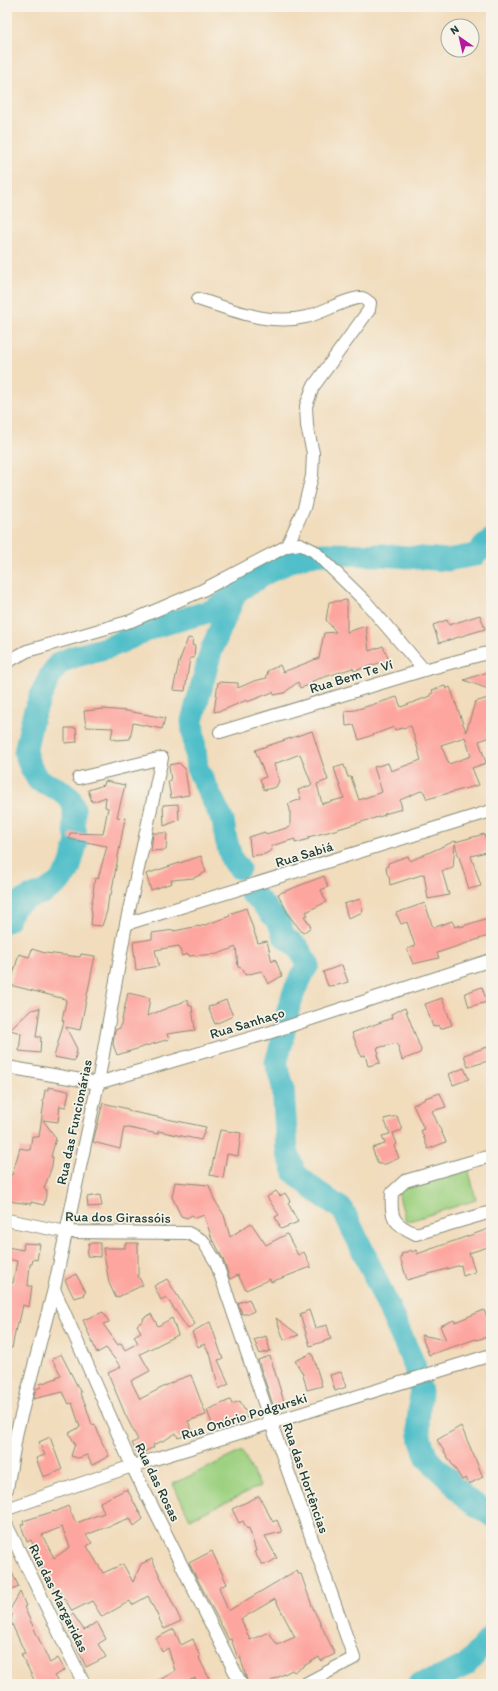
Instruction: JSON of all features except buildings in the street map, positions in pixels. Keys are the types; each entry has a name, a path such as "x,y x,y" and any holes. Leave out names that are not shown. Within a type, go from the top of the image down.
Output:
{"street":[{"path":"198,299 259,318 286,320 306,317 332,309 352,299 362,298 370,303 369,310 312,386 306,406 307,426 313,453 312,476 304,508 287,546"},
{"path":"7,662 27,651 131,621 202,591 287,546 300,544 314,551 365,601 424,670"},
{"name":"Rua Bem Te Ví","path":"220,732 424,670 491,652"},
{"name":"Rua das Funcionárias","path":"7,1489 12,1430 54,1289 98,1083 126,924 162,758 79,778"},
{"name":"Rua Sabiá","path":"126,924 491,811"},
{"name":"Rua Sanhaço","path":"7,1067 98,1083 300,1023 491,960"},
{"path":"491,1156 405,1181 392,1193 390,1210 400,1227 416,1234 491,1212"},
{"name":"Rua dos Girassóis","path":"7,1220 66,1232 188,1233 204,1240 216,1262"},
{"name":"Rua das Hortências","path":"216,1262 354,1658 305,1684"},
{"name":"Rua das Rosas","path":"54,1289 132,1466 241,1684"},
{"name":"Rua Onório Podgurski","path":"7,1509 132,1466 491,1355"},
{"name":"Rua das Margaridas","path":"7,1526 84,1684"}],"green space":[{"path":"468,1167 476,1200 406,1222 397,1189"},
{"path":"242,1451 260,1486 190,1519 173,1484"}],"waterway":[{"path":"7,921 13,906 29,897 43,893 58,883 69,870 77,841 74,824 74,808 70,798 60,790 38,780 30,766 25,752 33,716 50,676 59,663 73,657 112,646 154,627 211,611 236,592 268,572 309,555 382,555 447,560 475,555 491,540"},
{"path":"236,592 211,651 192,721 197,768 223,821 232,860 239,868"},
{"path":"250,892 279,923 284,936 298,948 308,964 295,989 288,1010 282,1042 276,1063 283,1086 287,1151 295,1173 312,1188 343,1210 365,1255 414,1364 421,1392 418,1421 421,1441 427,1458 452,1482 465,1498 491,1515"},
{"path":"419,1684 439,1678 466,1665 491,1637"}]}
